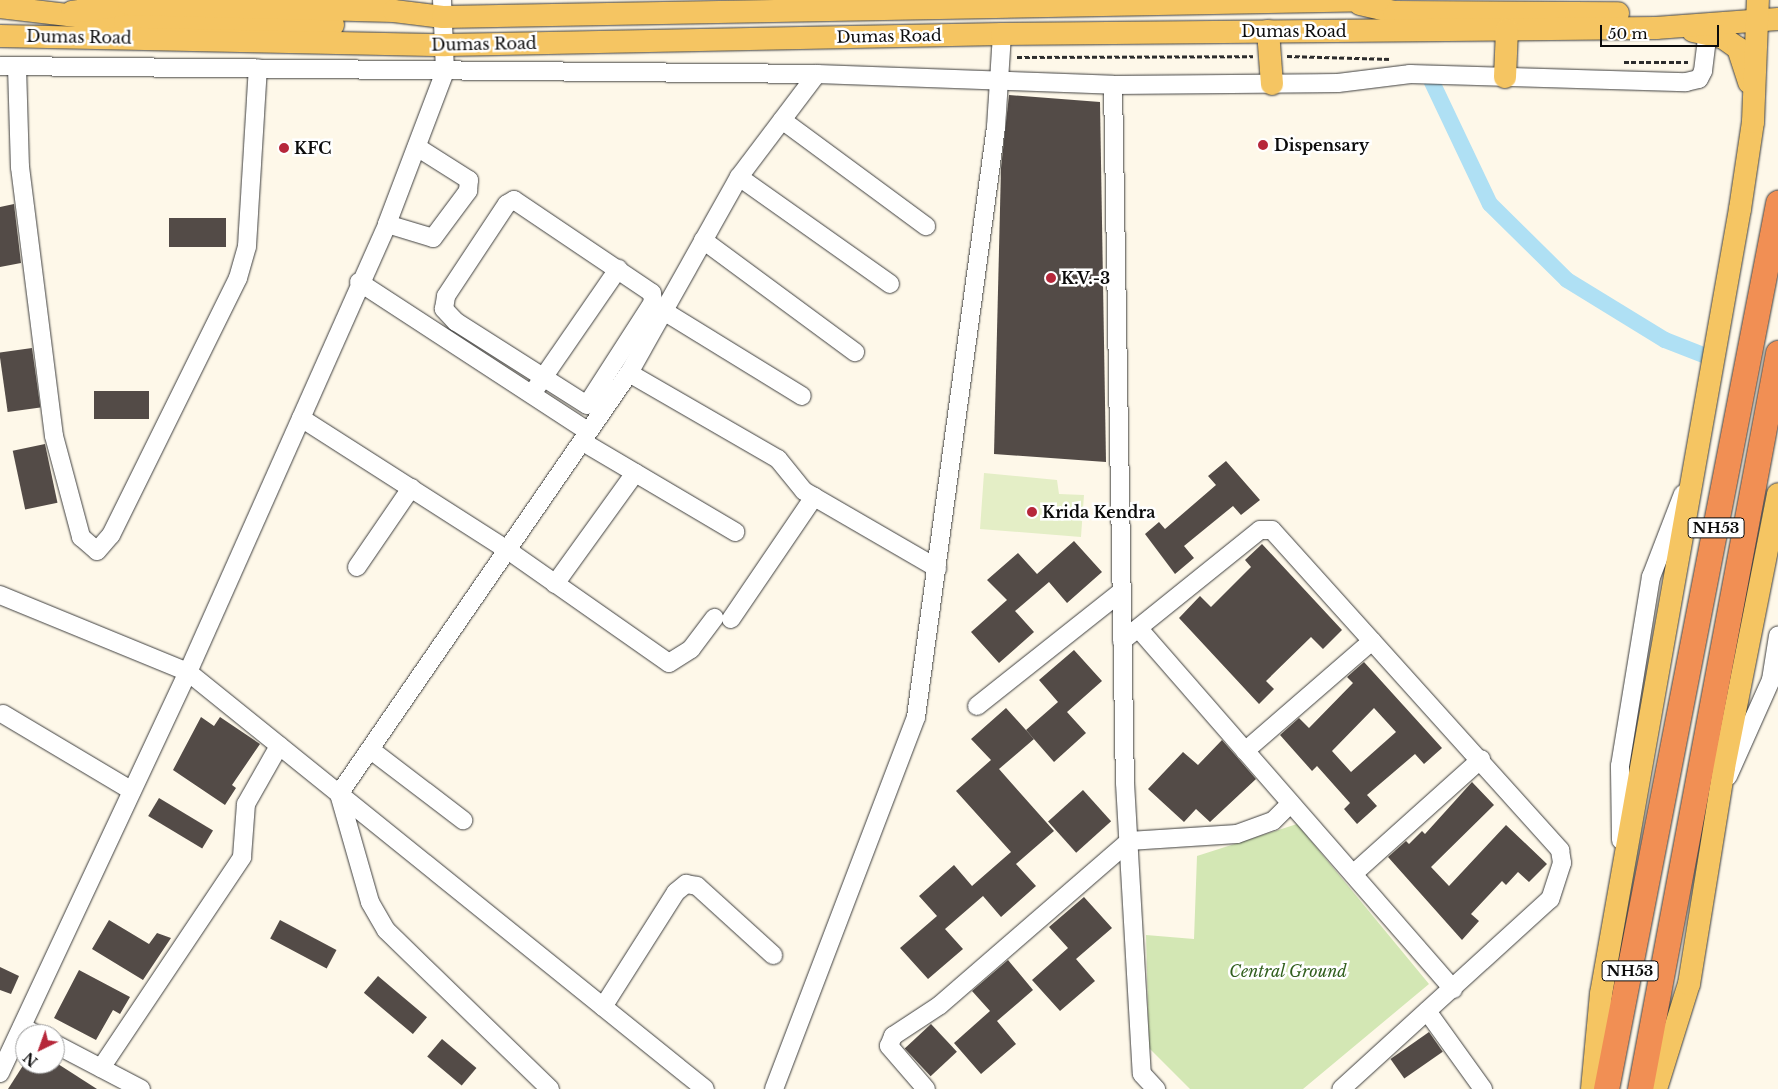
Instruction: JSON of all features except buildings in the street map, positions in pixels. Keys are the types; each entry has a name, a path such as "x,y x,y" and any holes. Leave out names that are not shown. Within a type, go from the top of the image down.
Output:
{"highway":[{"name":"NH53","path":"1606,1089 1654,852 1778,203"},
{"name":"NH53","path":"1640,1089 1684,866 1778,353"}],"main road":[{"path":"0,7 72,12 126,22 374,25 443,9 1369,2 1394,12 1686,15 1738,48 1748,69 1752,128"},
{"path":"1592,1089 1601,994 1696,465 1752,128 1765,12"},
{"name":"Dumas Road","path":"0,36 445,45 1002,34 1706,28 1765,12"},
{"path":"1505,77 1507,30"},
{"path":"1268,31 1272,84"},
{"path":"1656,1089 1689,984 1719,797 1778,494"}],"street":[{"path":"32,1024 132,791 188,672 359,282 387,224 445,71 443,9"},
{"path":"258,68 247,246 238,278 111,535 97,551 81,537 54,436 9,66 258,68 445,71 817,74 1000,83 1113,85 1272,84 1410,74 1693,82 1703,71 1706,28"},
{"path":"774,1089 916,717 1000,83 1002,34"},
{"path":"339,794 509,551 629,373 662,310 739,177 817,74"},
{"path":"1113,85 1122,642 1129,840 1142,1074 1151,1087"},
{"path":"782,120 926,226"},
{"path":"387,224 433,238 468,191 469,180 417,147"},
{"path":"739,177 890,284"},
{"path":"431,329 444,309 446,296 507,204 514,200 652,293 654,302 589,402 582,404 542,379 444,309"},
{"path":"703,240 855,352"},
{"path":"531,394 618,269"},
{"path":"359,282 531,394 635,473 735,532"},
{"path":"662,310 802,396"},
{"path":"629,373 778,459 796,485 937,568"},
{"path":"301,418 509,551 669,663 691,649 722,618 814,497"},
{"path":"555,584 635,473"},
{"path":"357,567 411,488"},
{"path":"1122,642 1266,528 1481,759 1560,850 1562,863 1550,899 1341,1089"},
{"path":"977,706 1121,592"},
{"path":"0,595 188,672 705,1089"},
{"path":"1139,629 1453,989"},
{"path":"1719,797 1768,686 1778,636"},
{"path":"1246,751 1372,641"},
{"path":"3,714 132,791"},
{"path":"101,1068 242,857 246,804 279,746"},
{"path":"371,750 462,820"},
{"path":"1353,874 1481,759"},
{"path":"339,794 370,902 386,930 550,1089"},
{"path":"926,1089 889,1046 893,1036 940,1005 1129,840 1237,834 1273,821 1290,803"},
{"path":"603,1007 676,892 686,884 697,886 772,955"},
{"path":"1427,1011 1483,1089"},
{"path":"65,1049 141,1089"},
{"path":"0,1073 15,1051"}],"path":[{"path":"1026,57 1251,56"}],"green space":[{"name":"Krida Kendra","path":"984,473 1057,480 1059,494 1084,495 1081,537 980,529"},
{"name":"Central Ground","path":"1297,824 1429,984 1303,1089 1190,1089 1149,1048 1146,935 1194,939 1197,856"}],"waterway":[{"path":"1431,80 1490,204 1567,280 1665,340 1711,358"}],"place":[{"name":"Dispensary","path":"1263,145"},
{"name":"KFC","path":"284,148"},
{"name":"K.V.-3","path":"1051,278"},
{"name":"Krida Kendra","path":"1032,512"}]}
